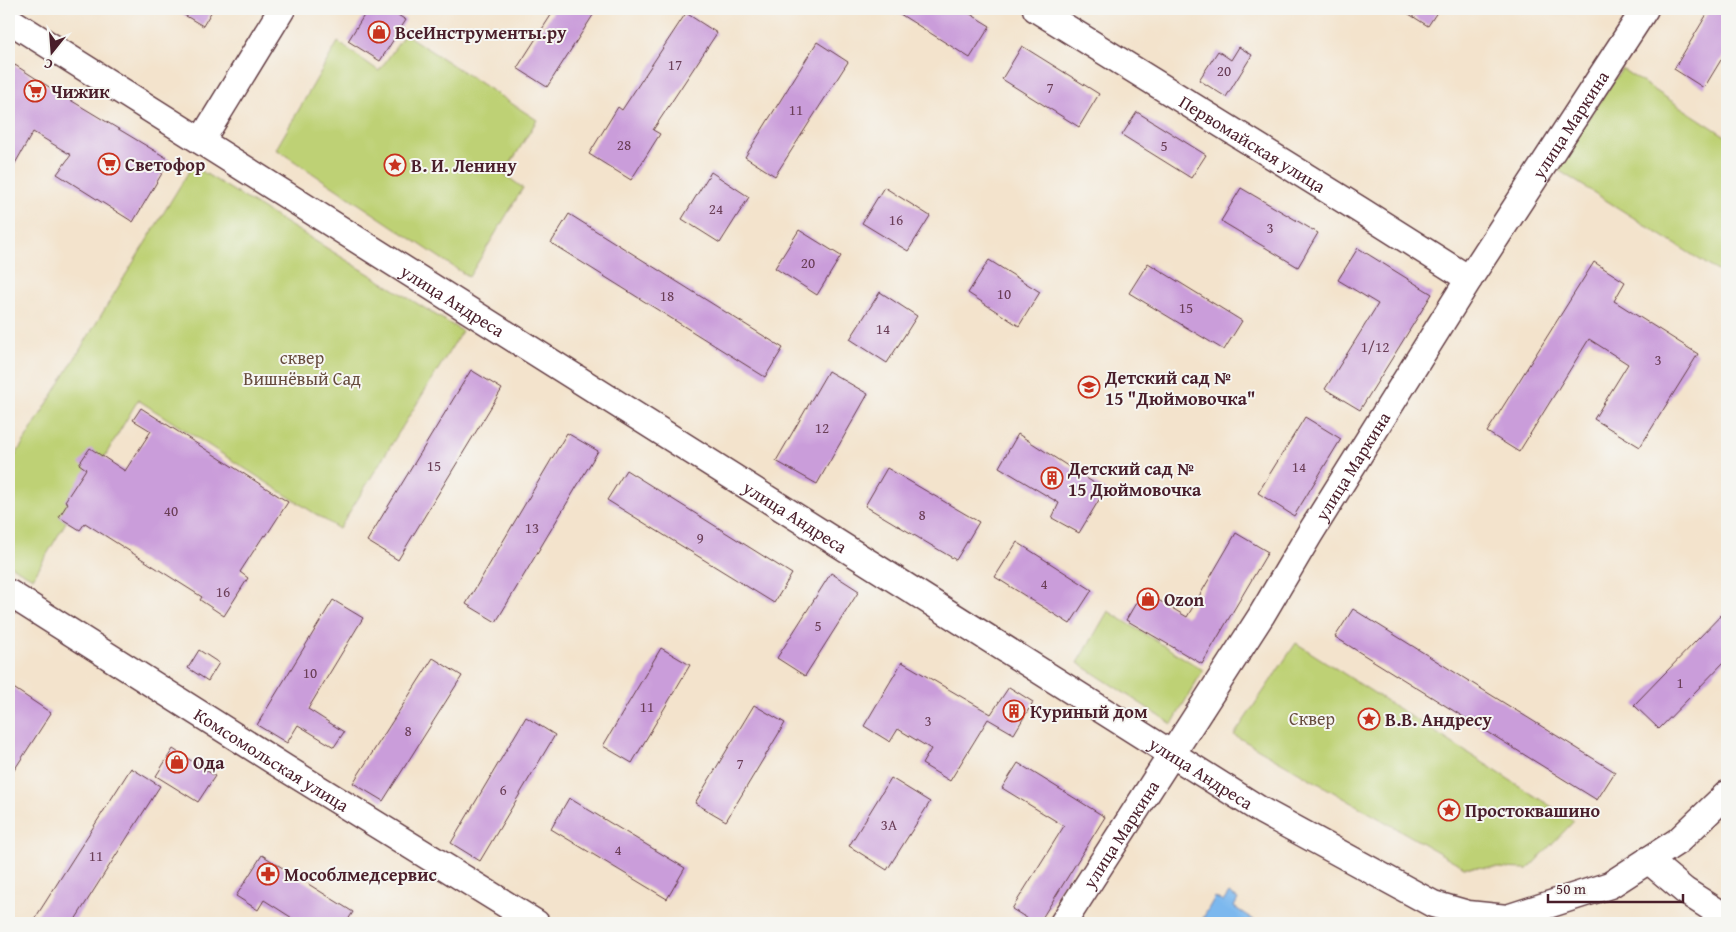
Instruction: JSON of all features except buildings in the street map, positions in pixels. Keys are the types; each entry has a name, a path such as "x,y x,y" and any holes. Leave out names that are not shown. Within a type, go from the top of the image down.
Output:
{"street":[{"path":"201,141 282,9"},
{"name":"Первомайская улица","path":"1036,9 1469,279"},
{"name":"улица Маркина","path":"1063,923 1261,616 1309,535 1469,279 1645,9"},
{"name":"улица Андреса","path":"9,20 1262,811 1433,904 1468,914 1507,918 1610,885 1678,840 1727,794"},
{"name":"Комсомольская улица","path":"9,593 285,768 536,923"},
{"path":"1648,860 1686,891 1727,918"}],"green space":[{"path":"405,34 537,120 504,174 523,188 469,277 276,149 338,42 379,71"},
{"path":"1622,69 1727,137 1727,277 1555,168"},
{"name":"сквер Вишнёвый Сад","path":"194,163 198,169 462,331 339,529 138,400 33,578 9,565 9,466"},
{"path":"1108,611 1203,670 1172,724 1078,663"},
{"name":"Сквер","path":"1296,643 1574,821 1528,869 1464,867 1234,735"}],"water":[{"path":"1229,893 1238,899 1234,907 1256,923 1211,923 1203,918 1215,897 1223,902"}],"place":[{"name":"ВсеИнструменты.ру","path":"379,32"},
{"name":"Чижик","path":"35,91"},
{"name":"Светофор","path":"109,164"},
{"name":"В. И. Ленину","path":"395,165"},
{"name":"Детский сад № 15 \"Дюймовочка\"","path":"1089,387"},
{"name":"Детский сад № 15 Дюймовочка","path":"1052,478"},
{"name":"Ozon","path":"1148,599"},
{"name":"Куриный дом","path":"1014,711"},
{"name":"В.В. Андресу","path":"1369,719"},
{"name":"Ода","path":"177,762"},
{"name":"Простоквашино","path":"1449,810"},
{"name":"Мособлмедсервис","path":"268,874"}]}
